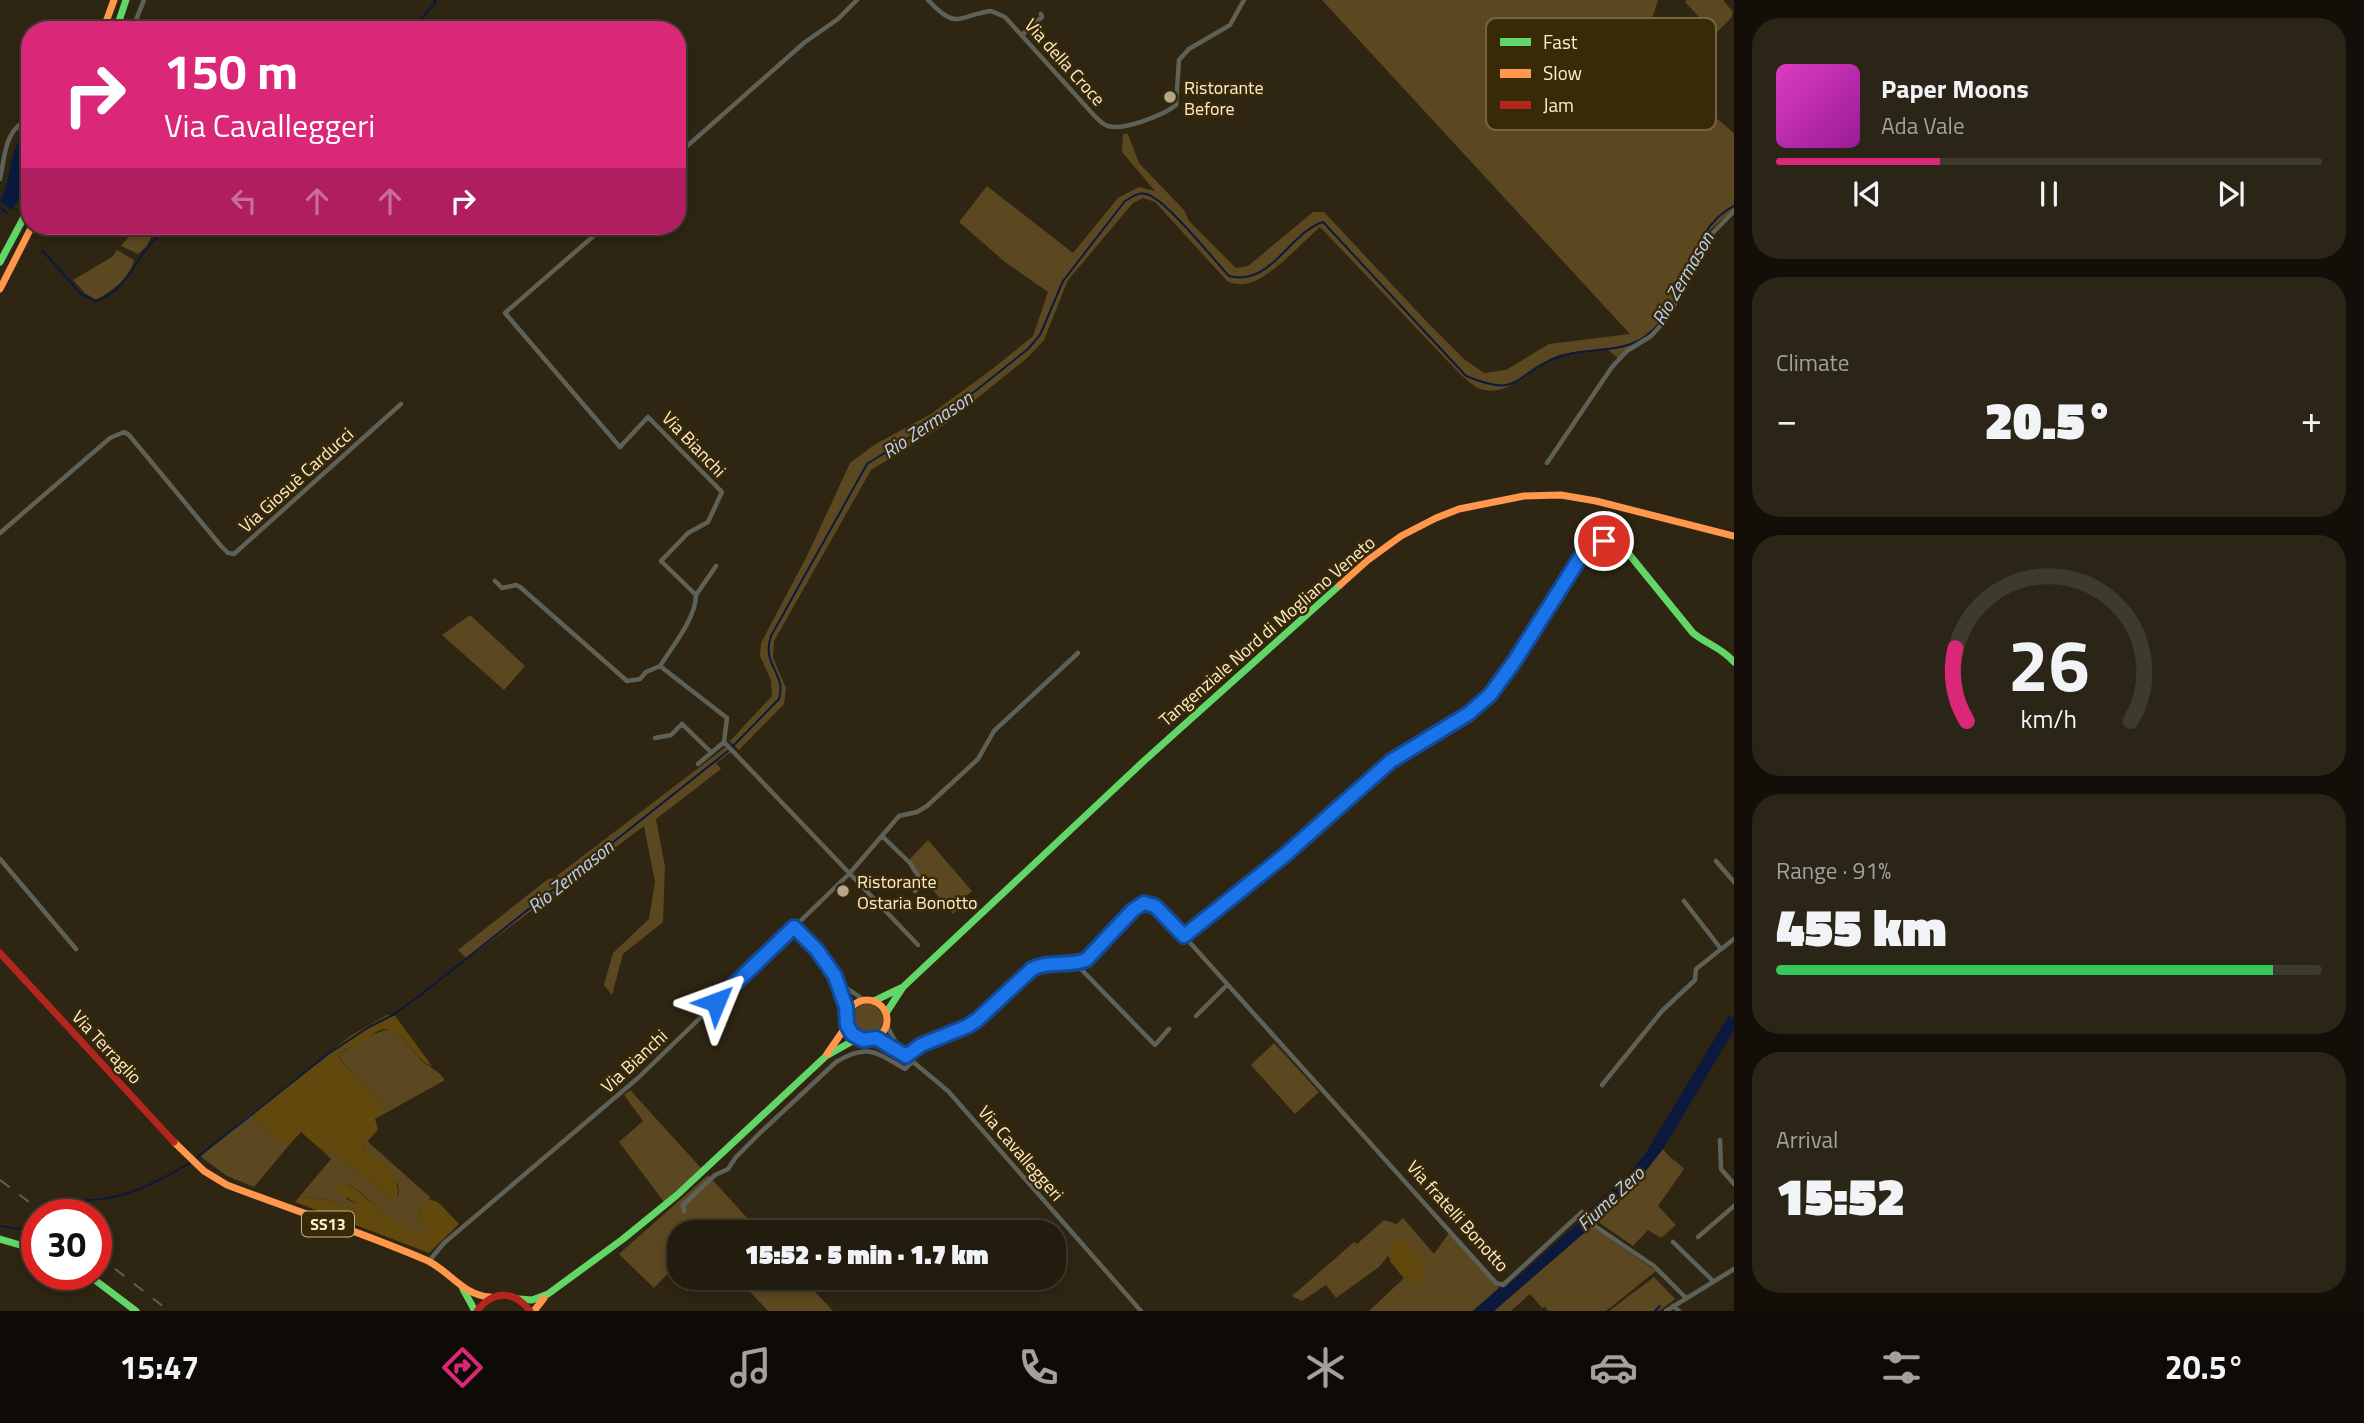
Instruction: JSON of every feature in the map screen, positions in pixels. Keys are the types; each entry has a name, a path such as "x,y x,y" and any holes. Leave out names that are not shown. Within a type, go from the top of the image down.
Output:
{"main road":[{"path":"106,21 114,0"},
{"path":"119,21 126,0"},
{"path":"0,262 21,223"},
{"path":"0,289 27,235"},
{"name":"Tangenziale Nord di Mogliano Veneto","path":"903,987 1145,760 1368,560 1401,536 1459,509 1524,496 1561,495 1685,522 1734,536"},
{"path":"1184,936 1285,855 1391,761 1468,714 1490,695 1586,549 1597,542 1610,541 1624,548 1693,633 1706,643 1722,649 1734,662"},
{"name":"Via fratelli Bonotto","path":"1076,964 1086,960 1133,910 1144,903 1155,906 1184,936"},
{"name":"Via Terraglio","path":"0,953 192,1161 227,1185 429,1261"},
{"path":"906,1056 921,1045 977,1020 1039,965 1076,964"},
{"path":"874,1001 903,987"},
{"path":"886,1013 903,987"},
{"path":"519,1299 532,1311 548,1294 677,1195 826,1056 847,1025 847,1015 855,1003 874,1001 882,1006 886,1013 887,1026 876,1038 858,1038 826,1056"},
{"path":"847,1025 858,1038"},
{"path":"0,1239 21,1245"},
{"name":"SS13","path":"429,1261 478,1296 505,1294 519,1299"},
{"name":"SS13","path":"462,1287 476,1311 489,1297"},
{"path":"108,1290 136,1311"},
{"path":"519,1299 532,1300 548,1294"}],"street":[{"path":"136,21 144,0"},
{"path":"686,147 857,0"},
{"name":"Via della Croce","path":"928,0 954,20 991,11 999,13 1101,122 1114,127 1128,125 1176,106 1179,60 1189,48 1230,25 1244,0"},
{"path":"1022,35 1042,18 1041,14"},
{"path":"0,179 8,140 15,128 21,124"},
{"path":"1547,463 1612,367 1627,351 1651,335 1663,323 1701,245 1734,211"},
{"name":"Via Bianchi","path":"595,235 505,313 620,447 648,417 722,492 708,522 688,533 661,561 696,595"},
{"name":"Via Giosuè Carducci","path":"0,533 110,438 124,432 221,546 228,553 234,554 401,404"},
{"path":"495,581 502,588 516,585 520,587 627,681 640,679 646,672 660,666 683,630 696,595 716,566"},
{"name":"Via Bianchi","path":"429,1261 444,1242 638,1078 850,873 901,814 921,810 938,797 978,759 994,731 1078,653"},
{"path":"660,666 727,718 725,743 918,946"},
{"path":"655,738 671,735 682,724 711,752"},
{"path":"698,764 725,743"},
{"path":"883,836 910,863 922,882 915,891"},
{"path":"0,859 75,949"},
{"path":"1716,861 1734,882"},
{"path":"1684,901 1721,949"},
{"path":"794,927 817,950 838,982 847,1015"},
{"name":"Via fratelli Bonotto","path":"1184,936 1496,1283 1503,1285 1582,1212 1591,1222 1654,1266 1686,1298"},
{"path":"1602,1085 1661,1011 1695,980 1696,969 1734,939"},
{"path":"1076,964 1155,1045 1169,1030"},
{"path":"838,982 864,1000"},
{"path":"1196,1016 1227,985"},
{"path":"684,1211 683,1205 715,1175 728,1169 760,1133 836,1062 849,1054 874,1051 905,1069 906,1056 887,1026"},
{"path":"876,1038 906,1056"},
{"name":"Via Cavalleggeri","path":"906,1056 948,1091 1141,1311"},
{"path":"1720,1140 1721,1169 1734,1184"},
{"path":"1698,1237 1734,1206"},
{"path":"1673,1242 1713,1281"},
{"path":"1666,1311 1734,1269"},
{"path":"1673,1306 1679,1311"}],"shaded area":[{"path":"1322,0 1658,0 1653,18 1486,18 1486,130 1716,130 1716,118 1734,133 1734,209 1710,230 1699,244 1671,308 1661,322 1618,358 1606,348 1565,354 1543,363 1508,387 1489,391 1476,387 1460,374 1320,227 1264,276 1244,284 1236,284 1228,282 1155,202 1143,198 1133,203 1068,280 1044,340 1027,358 943,426 871,470 774,641 773,658 786,688 784,704 739,750 730,741 772,696 771,680 760,656 761,643 807,556 850,463 874,445 931,414 1033,336 1048,292 1005,262 959,222 987,186 1073,253 1118,198 1139,187 1155,191 1122,152 1123,134 1128,134 1139,163 1184,210 1189,221 1236,268 1248,266 1313,212 1324,212 1427,322 1464,359 1484,373 1506,370 1549,344 1630,334"},
{"path":"1723,0 1733,12 1731,18 1716,33 1716,18 1700,18 1685,2"},
{"path":"130,235 152,235 146,247 138,254 121,246"},
{"path":"117,250 134,260 132,266 120,283 96,300 73,280 112,257"},
{"path":"470,615 525,666 504,690 442,635"},
{"path":"726,747 731,752 716,763 721,769 656,819 665,867 663,922 623,954 612,995 604,985 613,953 649,919 655,882 644,826 467,959 458,950 548,879 554,878"},
{"path":"928,840 972,891 953,914 908,861"},
{"path":"867,1004 878,1009 883,1020 878,1031 867,1036 856,1031 851,1020 856,1009"},
{"path":"387,1015 395,1016 432,1066 425,1063 401,1037 388,1029 380,1030 345,1049 339,1057 355,1078 383,1104 382,1112 375,1119 378,1130 362,1147 382,1160 391,1170 398,1187 397,1199 386,1197 367,1178 330,1152 325,1153 301,1132 290,1144 280,1142 251,1113 352,1035"},
{"path":"390,1029 400,1035 423,1062 445,1080 375,1119 383,1104 355,1078 339,1056 362,1040"},
{"path":"1274,1043 1319,1092 1295,1114 1251,1065"},
{"path":"630,1090 701,1168 664,1202 619,1142 643,1121 624,1095"},
{"path":"251,1113 277,1139 290,1144 254,1187 227,1176 200,1156"},
{"path":"367,1141 431,1198 419,1211 418,1219 427,1232 424,1234 401,1226 346,1183 346,1199 357,1204 357,1208 346,1207 330,1200 300,1196 331,1159 325,1153 330,1152 367,1178 386,1197 399,1195 398,1184 362,1147"},
{"path":"1663,1149 1684,1169 1658,1206 1676,1225 1661,1238 1648,1230 1633,1246 1597,1221 1640,1178"},
{"path":"708,1175 749,1220 667,1220 667,1274 654,1288 619,1254"},
{"path":"346,1183 401,1226 412,1231 424,1234 427,1232 418,1219 419,1211 428,1199 438,1202 459,1224 429,1253 295,1202 300,1196 357,1208 357,1204 334,1190 338,1184"},
{"path":"1403,1218 1434,1254 1449,1233 1499,1288 1473,1311 1369,1311 1404,1278 1388,1256 1379,1267 1336,1298 1326,1285 1302,1301 1292,1296 1354,1242 1357,1244 1384,1220 1397,1224"},
{"path":"1592,1226 1656,1271 1606,1311 1548,1311 1530,1294 1511,1311 1494,1311"},
{"path":"1402,1239 1423,1260 1424,1275 1413,1285 1390,1261 1394,1241"},
{"path":"1654,1277 1675,1299 1659,1311 1609,1311"},
{"path":"748,1290 813,1290 833,1311 768,1311"}],"water":[{"path":"21,139 21,194 11,210 0,201 17,144"},
{"name":"Fiume Zero","path":"1729,1015 1732,1019 1734,1016 1734,1030 1663,1149 1640,1178 1597,1221 1588,1211 1630,1173 1647,1151"},
{"path":"1585,1217 1592,1226 1494,1311 1473,1311 1499,1288 1506,1287"}],"waterway":[{"path":"419,21 436,2 434,0"},
{"name":"Rio Zermason","path":"732,747 779,699 780,682 769,655 771,636 867,464 945,415 1028,349 1040,335 1063,281 1125,201 1133,196 1146,194 1165,206 1229,276 1257,274 1311,228 1323,222 1466,376 1496,385 1514,382 1553,359 1578,352 1627,345 1650,333 1674,302 1706,232 1718,217 1734,206"},
{"path":"0,207 7,213"},
{"path":"42,250 81,294 95,301 107,296 124,281 159,235"},
{"name":"Rio Zermason","path":"194,1160 328,1054 418,997 728,751"},
{"name":"Rio Zermason","path":"101,1199 134,1191 190,1163"},
{"name":"Rio Zermason","path":"0,1226 21,1229"},
{"path":"1655,1311 1660,1306"}],"railway":[{"path":"0,1180 25,1199"},
{"path":"112,1266 169,1311"}],"traffic: fast":[{"path":"119,21 126,0"},
{"path":"0,262 21,223"},
{"path":"1592,545 1608,541 1624,548 1693,633 1734,662"},
{"path":"886,1013 903,987 1145,760 1340,585"},
{"path":"906,1056 977,1020 1032,969 1085,960 1133,910 1144,903 1155,906 1184,936 1326,819"},
{"path":"874,1001 901,988"},
{"path":"519,1299 532,1300 548,1294 623,1239 677,1195 826,1056 858,1038"},
{"path":"0,1239 21,1245"},
{"path":"463,1289 475,1311"},
{"path":"108,1290 136,1311"}],"traffic: slow":[{"path":"106,21 114,0"},
{"path":"0,289 27,235"},
{"path":"1340,585 1401,536 1436,518 1459,509 1524,496 1561,495 1596,501 1734,536"},
{"path":"1326,819 1391,762 1467,714 1490,695 1583,553 1592,545"},
{"path":"867,1000 875,1001 881,1006 886,1012 887,1020 886,1028 881,1034 875,1039 867,1040 859,1039 853,1034 848,1028 847,1020 848,1012 853,1006 859,1001 867,1000"},
{"path":"827,1054 847,1025"},
{"path":"174,1142 204,1171 227,1185 426,1260 471,1292 490,1297"},
{"path":"534,1311 544,1298"}],"traffic: jam":[{"path":"0,953 174,1142"},
{"path":"477,1311 490,1299 504,1295 517,1299 530,1311"}],"place":[{"name":"Ristorante Before","path":"1170,97"},
{"name":"Ristorante Ostaria Bonotto","path":"843,891"}],"route":[{"path":"716,1002 794,927 823,957 835,976 846,1007 847,1025 852,1034 863,1040 876,1038 906,1056 921,1045 977,1020 1039,965 1076,964 1086,960 1133,910 1144,903 1155,906 1184,936 1285,855 1391,761 1468,714 1490,695 1583,553 1597,542 1604,541"}]}
